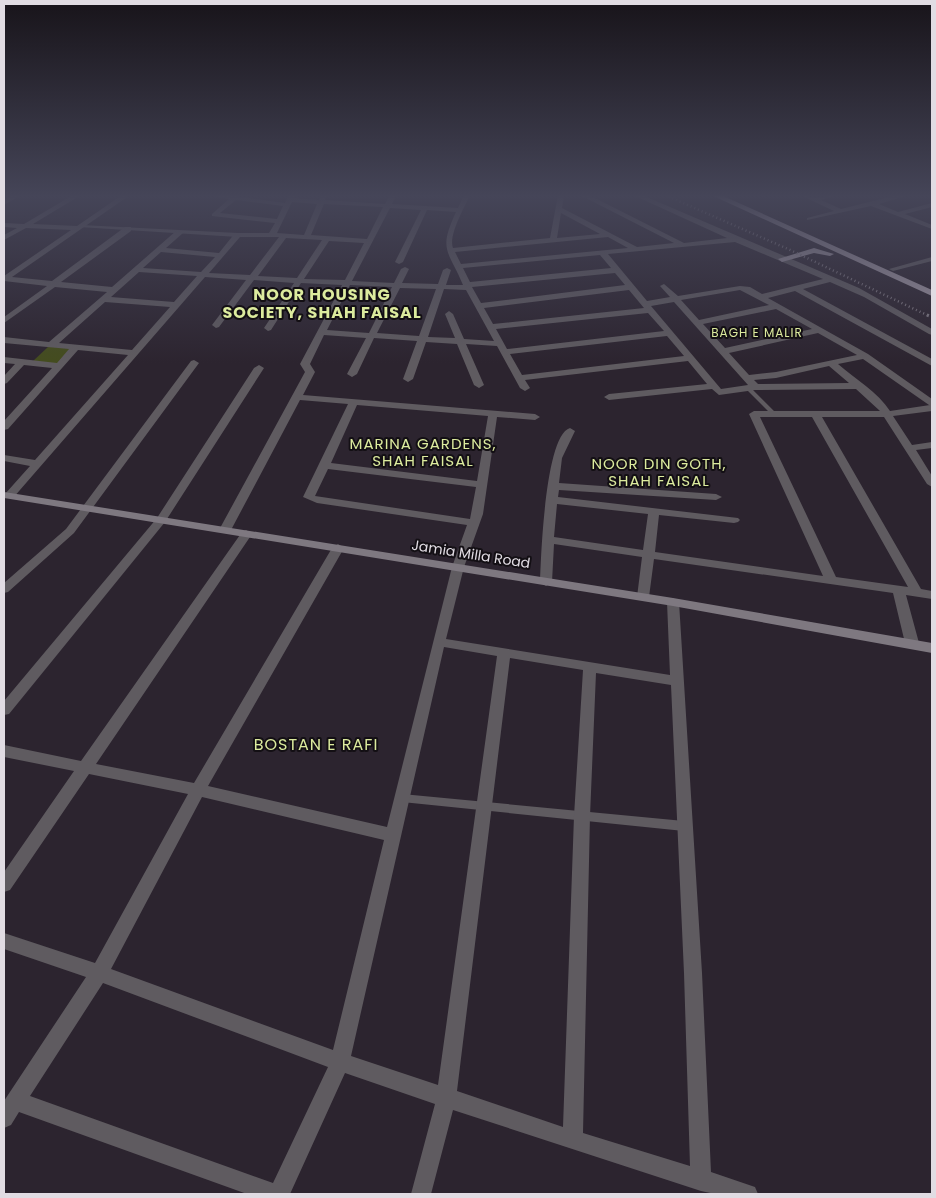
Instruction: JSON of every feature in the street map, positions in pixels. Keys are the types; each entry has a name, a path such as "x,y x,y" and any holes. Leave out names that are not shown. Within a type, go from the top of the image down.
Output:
{"highway":[{"path":"779,258 798,251"},
{"path":"779,258 810,251"},
{"path":"817,251 867,264"},
{"path":"838,251 932,293"},
{"path":"856,251 932,286"}],"main road":[{"name":"Jamia Milla Road","path":"6,496 644,597 932,648"}],"street":[{"path":"4,279 45,251"},
{"path":"4,321 99,251"},
{"path":"51,345 159,251"},
{"path":"171,251 221,255"},
{"path":"6,496 38,464 133,353 224,251"},
{"path":"216,325 273,251"},
{"path":"268,328 320,251"},
{"path":"225,530 310,372 305,364 320,332 365,251"},
{"path":"352,374 398,285 402,266 408,251"},
{"path":"451,251 468,286 525,388"},
{"path":"459,266 601,251 719,392 750,385 776,375 865,356"},
{"path":"761,251 846,286 932,332"},
{"path":"893,268 932,259"},
{"path":"137,270 202,276 440,287 468,286 617,270"},
{"path":"408,379 424,339 447,270"},
{"path":"4,279 113,290"},
{"path":"762,297 828,280"},
{"path":"664,286 724,351 750,385"},
{"path":"479,306 632,287"},
{"path":"491,327 648,307 676,299 740,288 762,297 865,356 932,403"},
{"path":"796,288 932,364"},
{"path":"103,299 176,305"},
{"path":"698,323 777,306"},
{"path":"448,314 479,384"},
{"path":"724,351 820,330"},
{"path":"320,332 459,342 503,348 670,333"},
{"path":"4,340 133,353"},
{"path":"7,424 76,347"},
{"path":"7,424 76,347"},
{"path":"519,378 690,358"},
{"path":"4,360 59,366"},
{"path":"4,381 22,362"},
{"path":"4,589 70,531 194,362"},
{"path":"831,363 860,386 887,414 932,484"},
{"path":"4,710 161,520 259,368"},
{"path":"750,385 860,386"},
{"path":"609,398 714,386"},
{"path":"296,397 535,417"},
{"path":"354,402 309,497 312,499 474,523"},
{"path":"831,580 754,414 887,414 932,408"},
{"path":"15,1101 278,1194 340,1062 439,642 458,567 474,523 493,414"},
{"path":"816,415 917,592"},
{"path":"546,582 548,540 557,458 570,431"},
{"path":"909,448 932,445"},
{"path":"4,458 38,464"},
{"path":"325,466 482,485"},
{"path":"554,486 716,497"},
{"path":"552,500 734,520"},
{"path":"644,597 654,511"},
{"path":"4,885 246,534"},
{"path":"548,540 932,595"},
{"path":"4,1118 99,973 198,790 338,548"},
{"path":"898,589 912,643"},
{"path":"673,602 693,973 711,1187"},
{"path":"439,642 676,681"},
{"path":"421,1194 446,1098 504,653"},
{"path":"573,1140 582,816 590,667"},
{"path":"4,751 198,790 393,835"},
{"path":"4,941 99,973 340,1062 711,1187 748,1194"}],"lane":[{"path":"750,385 774,415"},
{"path":"402,798 484,808 684,826"}],"green space":[{"path":"49,346 73,348 57,365 32,362"}],"railway":[{"path":"792,251 929,316"},
{"path":"927,315 932,317"}],"district":[{"name":"NOOR HOUSING SOCIETY, SHAH FAISAL","path":"322,303"},
{"name":"BAGH E MALIR","path":"757,333"},
{"name":"MARINA GARDENS, SHAH FAISAL","path":"423,452"},
{"name":"NOOR DIN GOTH, SHAH FAISAL","path":"659,472"},
{"name":"BOSTAN E RAFI","path":"316,744"}]}
